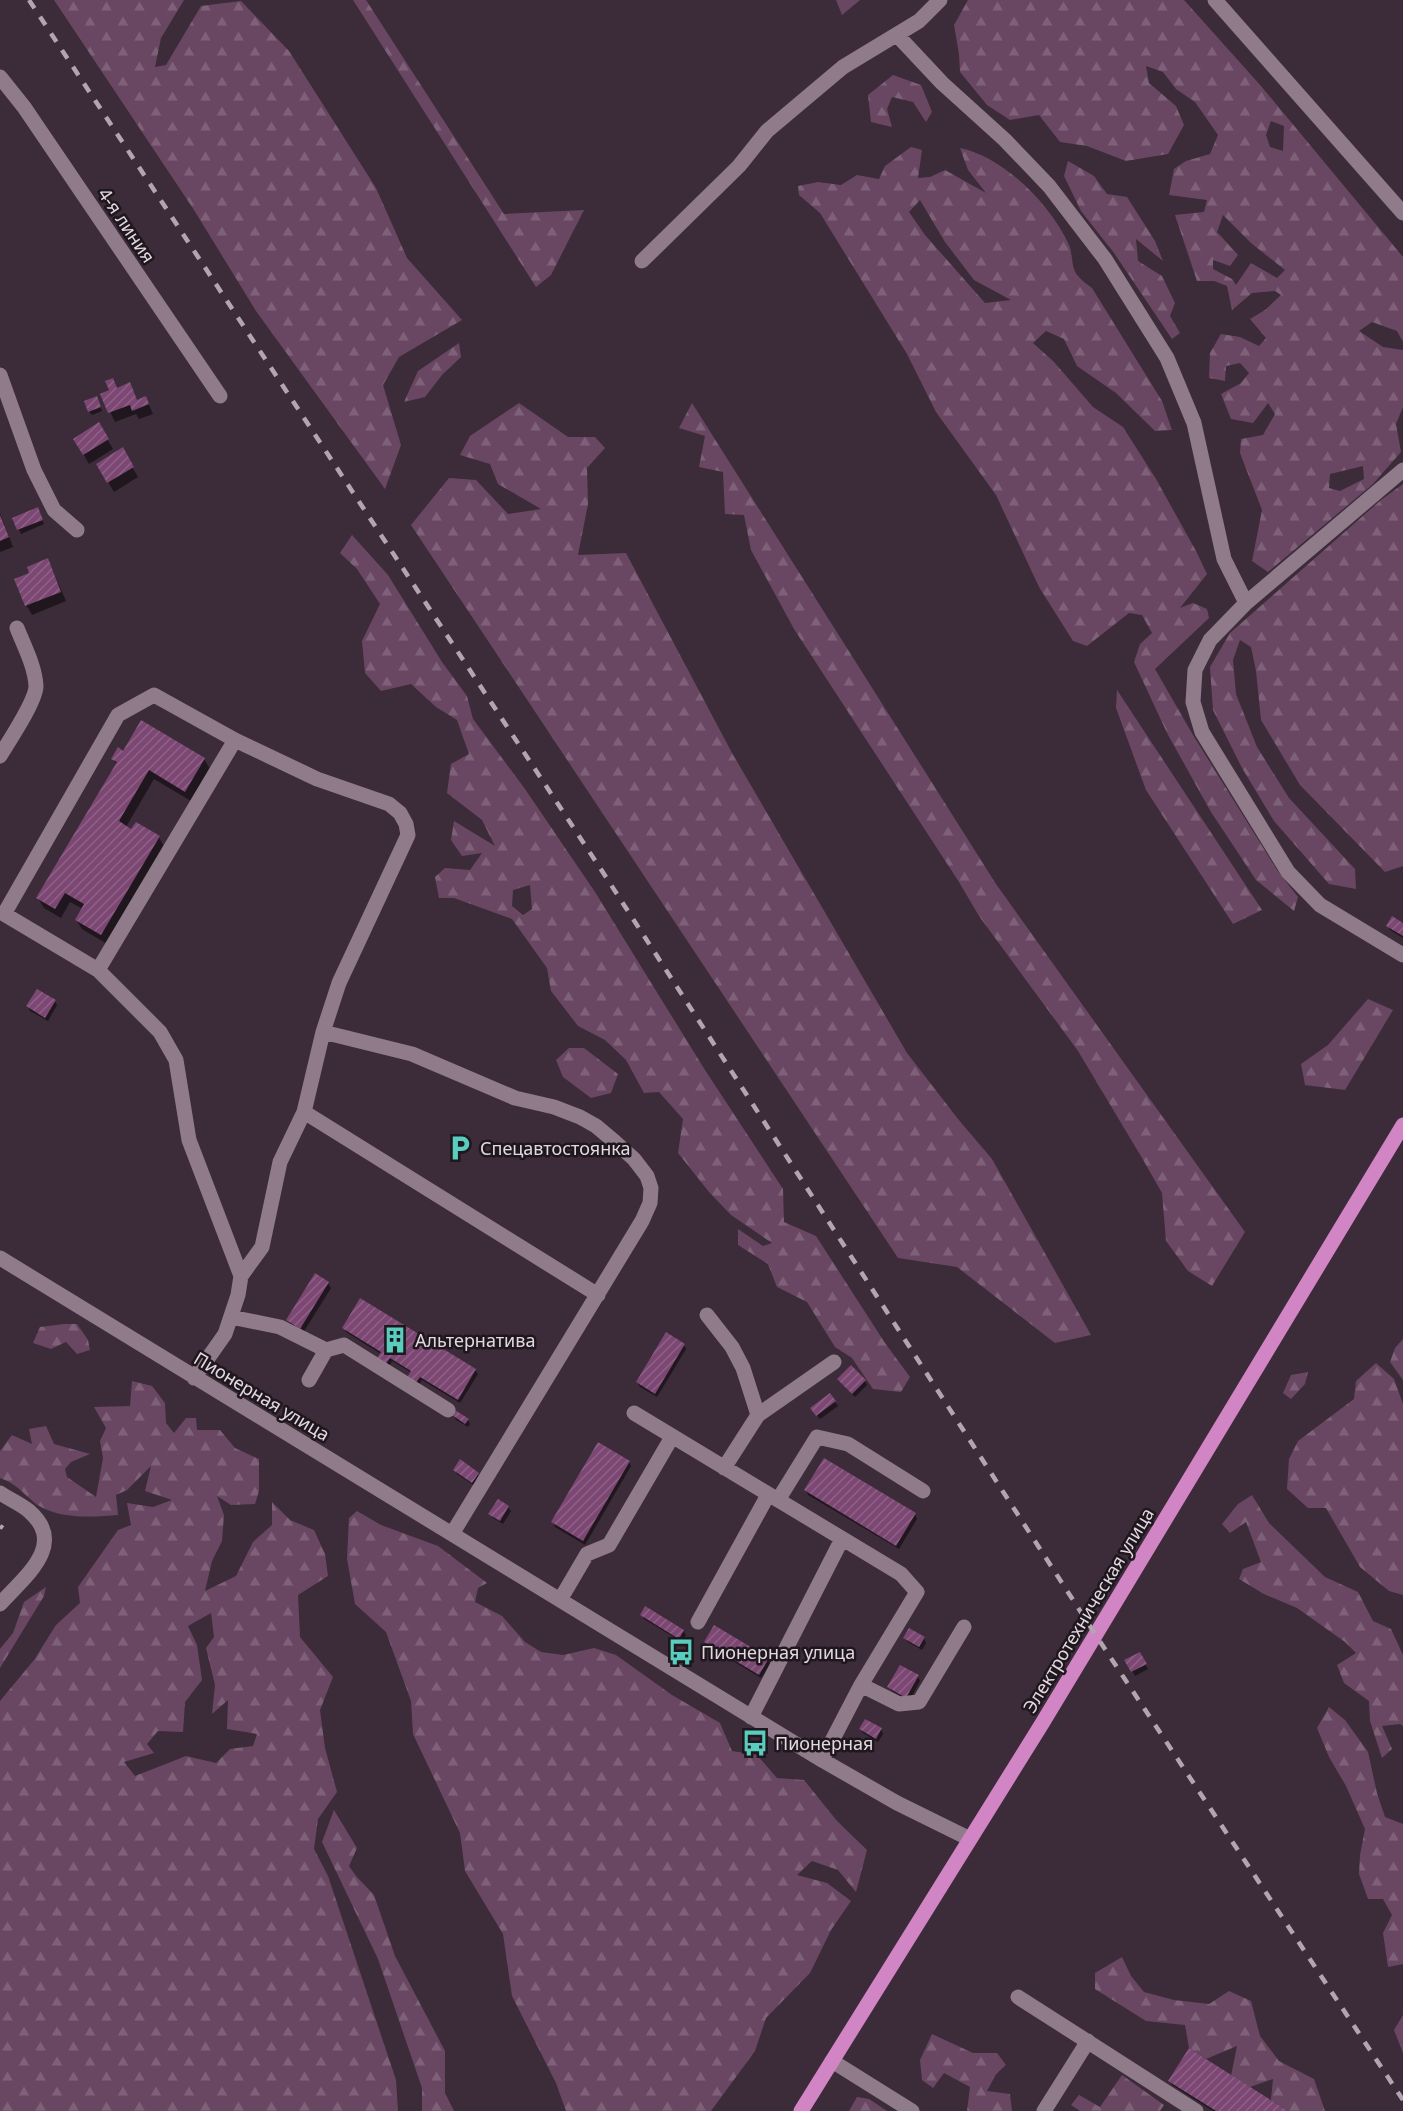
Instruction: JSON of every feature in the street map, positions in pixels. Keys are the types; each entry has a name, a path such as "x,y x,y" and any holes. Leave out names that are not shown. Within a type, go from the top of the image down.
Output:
{"main road":[{"name":"Электротехническая улица","path":"801,2111 1043,1722 1403,1125"}],"street":[{"path":"642,261 739,166 767,131 843,67 919,21 940,0"},
{"path":"1215,0 1403,213"},
{"path":"897,35 942,83 1005,140 1049,186 1105,259 1167,358 1194,423 1224,559 1246,603"},
{"name":"4-я линия","path":"0,77 24,107 220,396"},
{"path":"0,375 39,480 54,510 77,530"},
{"path":"1403,470 1246,603 1210,640 1194,670 1193,702 1202,732 1288,873 1320,905 1403,955"},
{"path":"0,756 32,701 36,687 31,661 17,628"},
{"path":"194,1378 225,1334 238,1296 241,1276 262,1247 280,1162 304,1112 323,1032 339,983 408,835 406,824 400,813 389,804 317,779 236,740 154,695 118,716 2,914 98,970 160,1032 176,1060 189,1140 241,1276"},
{"path":"98,970 236,740"},
{"path":"323,1032 412,1054 514,1098 568,1112 596,1126 634,1159 647,1176 651,1188 650,1203 642,1221 452,1534"},
{"path":"304,1112 598,1295"},
{"name":"Пионерная улица","path":"0,1258 822,1760 897,1803 970,1839"},
{"path":"707,1315 732,1347 744,1368 758,1415"},
{"path":"231,1317 280,1327 326,1350 344,1345 448,1410"},
{"path":"309,1380 326,1350"},
{"path":"724,1468 758,1415 834,1362"},
{"path":"634,1413 901,1574 917,1592 861,1685 822,1760"},
{"path":"560,1600 587,1554 609,1545 672,1437"},
{"path":"698,1622 773,1498 817,1437 848,1444 923,1491"},
{"path":"0,1493 29,1510 42,1527 46,1540 40,1560 0,1604"},
{"path":"751,1717 842,1539"},
{"path":"861,1685 899,1704 920,1702 964,1627"},
{"path":"1018,1997 1196,2111"},
{"path":"1050,2109 1088,2041"},
{"path":"832,2061 912,2111"}],"green space":[{"path":"54,0 184,0 161,38 155,67 166,65 201,6 241,1 289,51 376,188 407,258 462,320 399,357 383,385 401,445 385,489 256,311 194,210"},
{"path":"353,0 366,0 504,214 584,210 551,275 536,287"},
{"path":"836,0 860,0 842,15"},
{"path":"968,0 1184,0 1261,86 1403,257 1403,342 1397,331 1372,322 1359,331 1383,347 1403,350 1403,407 1396,424 1401,452 1373,484 1268,572 1252,561 1262,510 1240,453 1241,439 1263,435 1275,414 1268,403 1253,423 1231,419 1221,394 1241,383 1249,373 1240,363 1226,366 1225,381 1209,378 1210,353 1221,334 1240,337 1259,346 1266,338 1250,319 1265,310 1281,295 1275,291 1252,293 1232,310 1227,286 1214,281 1197,281 1175,215 1204,212 1207,200 1169,195 1174,169 1186,161 1210,154 1218,135 1195,102 1176,89 1163,72 1146,66 1149,83 1176,106 1184,125 1168,154 1126,161 1087,146 1060,142 1039,115 1010,120 987,105 960,72 954,25","holes":["1271,121 1284,126 1283,151 1270,147 1266,135","1223,215 1251,243 1285,270 1277,278 1251,263 1236,285 1232,279 1213,269 1213,260 1230,266 1238,255 1217,232","1363,466 1364,479 1340,491 1329,488 1330,474"]},
{"path":"893,75 921,85 932,112 926,122 913,102 892,97 887,109 892,127 871,122 868,95"},
{"path":"911,147 922,150 918,178 930,177 945,170 986,193 968,170 960,148 977,153 1009,172 1051,214 1069,245 1076,273 1092,288 1162,401 1172,430 1155,431 1116,393 1077,366 1064,339 1046,331 1033,343 1054,362 1093,407 1123,427 1156,479 1207,574 1180,608 1193,603 1207,609 1209,618 1155,669 1277,870 1298,897 1294,911 1256,880 1211,812 1167,733 1134,662 1140,644 1152,633 1142,615 1129,613 1087,646 1073,641 1039,587 996,495 936,412 907,354 820,213 799,195 798,186 818,182 841,185 857,175 879,179 885,166","holes":["920,200 945,242 974,280 1011,300 985,303 925,235 909,212"]},
{"path":"1068,161 1094,176 1107,194 1127,197 1155,241 1163,261 1136,239 1138,261 1162,276 1175,303 1170,316 1180,333 1172,339 1114,253 1081,211 1064,176"},
{"path":"459,343 461,357 442,375 425,397 404,402 418,371"},
{"path":"519,403 568,437 595,437 605,448 587,468 588,504 578,555 626,553 732,753 907,1053 992,1159 1091,1335 1055,1343 957,1267 898,1258 411,525 449,478 476,480 508,514 541,509 498,484 490,464 460,455 470,436"},
{"path":"692,403 996,884 1245,1232 1212,1286 1188,1271 1166,1241 1162,1193 1078,1051 979,916 794,629 751,550 744,515 725,514 723,472 699,467 705,436 679,428"},
{"path":"1403,484 1403,866 1385,872 1300,785 1261,720 1251,647 1240,640 1233,660 1236,694 1257,747 1289,798 1355,869 1356,889 1329,884 1274,821 1242,768 1213,710 1210,667 1230,633 1381,500"},
{"path":"352,535 388,575 442,662 467,696 473,719 525,789 595,892 705,1070 783,1189 784,1222 816,1236 885,1343 910,1377 901,1392 873,1389 852,1358 835,1347 807,1302 777,1287 768,1264 738,1245 738,1229 763,1246 772,1243 731,1215 709,1192 678,1153 683,1119 659,1092 644,1093 626,1060 605,1040 578,1026 551,991 547,968 512,919 454,898 439,898 435,877 445,868 470,870 482,853 462,856 451,840 454,821 495,846 482,820 447,793 451,764 469,754 457,720 436,707 411,684 381,691 365,673 362,641 380,604 357,569 340,553","holes":["530,885 532,909 523,915 512,906 513,890"]},
{"path":"1117,690 1262,910 1233,924 1146,790 1116,708"},
{"path":"1368,999 1393,1010 1345,1090 1305,1085 1301,1064 1328,1045"},
{"path":"569,1048 584,1048 618,1074 611,1093 591,1098 563,1077 556,1060"},
{"path":"77,1324 88,1340 90,1350 77,1354 66,1342 51,1349 33,1343 40,1327"},
{"path":"1403,1339 1403,1380 1390,1362 1395,1348"},
{"path":"1376,1363 1394,1379 1403,1404 1403,1595 1389,1591 1360,1567 1326,1508 1308,1508 1287,1489 1289,1459 1298,1441 1354,1399 1356,1381"},
{"path":"1308,1372 1305,1384 1291,1399 1283,1393 1291,1375"},
{"path":"132,1381 152,1386 165,1403 166,1423 174,1433 186,1418 196,1418 197,1430 220,1430 235,1448 259,1459 259,1491 255,1504 231,1505 217,1496 224,1515 222,1541 212,1561 205,1591 236,1576 253,1542 272,1525 272,1502 290,1520 314,1530 325,1554 328,1576 298,1595 300,1637 333,1677 320,1710 325,1748 337,1792 318,1819 314,1849 328,1876 396,2080 398,2111 0,2111 0,1701 34,1660 56,1625 80,1603 78,1587 118,1530 131,1525 127,1503 153,1507 172,1500 145,1491 151,1466 127,1490 116,1495 118,1515 80,1516 52,1512 38,1505 13,1485 0,1478 0,1451 12,1435 32,1444 29,1429 46,1426 54,1444 90,1454 71,1462 65,1469 67,1477 96,1497 103,1458 100,1441 106,1428 94,1407 130,1406","holes":["211,1613 214,1637 206,1648 215,1685 212,1714 228,1700 227,1729 257,1734 253,1746 230,1749 216,1763 186,1756 135,1776 124,1762 154,1753 147,1744 158,1731 183,1732 185,1702 202,1680 197,1645 188,1626"]},
{"path":"1252,1495 1269,1523 1325,1577 1358,1592 1373,1621 1391,1629 1403,1655 1403,1726 1400,1724 1382,1726 1392,1749 1382,1758 1370,1721 1369,1701 1344,1683 1337,1665 1356,1653 1345,1642 1297,1608 1264,1594 1239,1579 1243,1569 1261,1562 1246,1522 1230,1533 1222,1524 1238,1504"},
{"path":"357,1511 381,1525 438,1546 487,1583 478,1588 475,1602 502,1616 525,1642 541,1652 563,1655 594,1648 616,1655 672,1695 720,1723 732,1751 757,1755 777,1778 804,1780 837,1821 867,1850 856,1892 838,1870 812,1861 797,1875 827,1883 851,1901 831,1930 810,1973 766,2018 755,2051 711,2111 566,2111 556,2083 512,1996 503,1934 465,1871 460,1833 413,1734 411,1701 386,1632 355,1604 347,1559 349,1518"},
{"path":"46,1587 44,1596 0,1668 0,1649 13,1633 24,1602"},
{"path":"1329,1707 1345,1720 1368,1752 1385,1817 1403,1824 1403,1964 1388,1967 1383,1933 1392,1915 1383,1899 1368,1899 1359,1874 1365,1829 1317,1728"},
{"path":"334,1810 357,1848 349,1866 374,1895 395,1956 445,2051 445,2093 454,2111 422,2111 422,2088 378,1959 322,1842"},
{"path":"1122,1957 1131,1976 1144,1992 1174,2000 1209,2004 1229,1991 1251,2001 1260,2036 1279,2061 1314,2079 1325,2111 1288,2111 1271,2100 1273,2079 1250,2087 1231,2076 1237,2046 1206,2059 1189,2048 1185,2025 1146,2021 1095,1989 1095,1973"},
{"path":"1403,2015 1403,2053 1394,2030"},
{"path":"932,2034 973,2053 997,2053 1006,2065 996,2074 987,2091 1010,2094 1012,2111 967,2111 970,2087 944,2073 933,2088 922,2080 920,2060"},
{"path":"1122,2075 1164,2105 1160,2111 1080,2111 1071,2105 1079,2095 1100,2107"},
{"path":"857,2097 869,2099 887,2111 849,2111"}],"building":[{"path":"113,378 117,388 130,382 137,400 146,396 149,404 132,411 130,405 108,413 100,394 109,390 105,381"},
{"path":"97,396 101,407 88,412 84,401"},
{"path":"99,422 109,439 83,455 73,439"},
{"path":"123,447 134,467 107,483 96,464"},
{"path":"38,507 43,520 17,530 12,518"},
{"path":"0,515 9,537 0,541"},
{"path":"48,558 61,592 25,606 14,579 29,573 27,567"},
{"path":"141,720 205,758 185,792 149,770 119,821 131,829 136,822 160,836 101,935 75,920 84,904 65,893 55,909 36,898 117,762 111,759 118,747 123,751"},
{"path":"1392,916 1403,923 1403,936 1386,926"},
{"path":"37,989 56,1000 45,1018 26,1006"},
{"path":"315,1273 329,1282 300,1329 286,1320"},
{"name":"Альтернатива","path":"360,1298 476,1369 458,1400 420,1377 415,1384 406,1379 411,1371 390,1358 385,1365 376,1360 381,1352 342,1328"},
{"path":"666,1332 685,1344 655,1394 636,1382"},
{"path":"851,1365 866,1380 852,1394 837,1379"},
{"path":"830,1393 836,1401 816,1416 810,1408"},
{"path":"455,1410 469,1419 465,1424 452,1415"},
{"path":"598,1442 630,1461 583,1541 551,1522"},
{"path":"824,1458 916,1513 896,1546 804,1490"},
{"path":"460,1459 479,1473 472,1483 453,1470"},
{"path":"498,1499 509,1506 500,1521 488,1514"},
{"path":"645,1606 684,1630 679,1639 640,1615"},
{"path":"714,1625 769,1658 759,1675 704,1642"},
{"path":"909,1628 925,1637 919,1647 903,1638"},
{"path":"1140,1652 1147,1664 1131,1672 1124,1660"},
{"path":"900,1665 919,1675 906,1698 887,1687"},
{"path":"865,1719 882,1728 876,1739 859,1729"},
{"path":"1189,2048 1288,2111 1216,2111 1168,2081"}],"railway":[{"path":"29,0 604,874 1095,1634 1403,2100"}],"place":[{"name":"Спецавтостоянка","path":"460,1148"},
{"name":"Альтернатива","path":"395,1340"},
{"name":"Пионерная улица","path":"681,1652"},
{"name":"Пионерная","path":"755,1743"}]}
